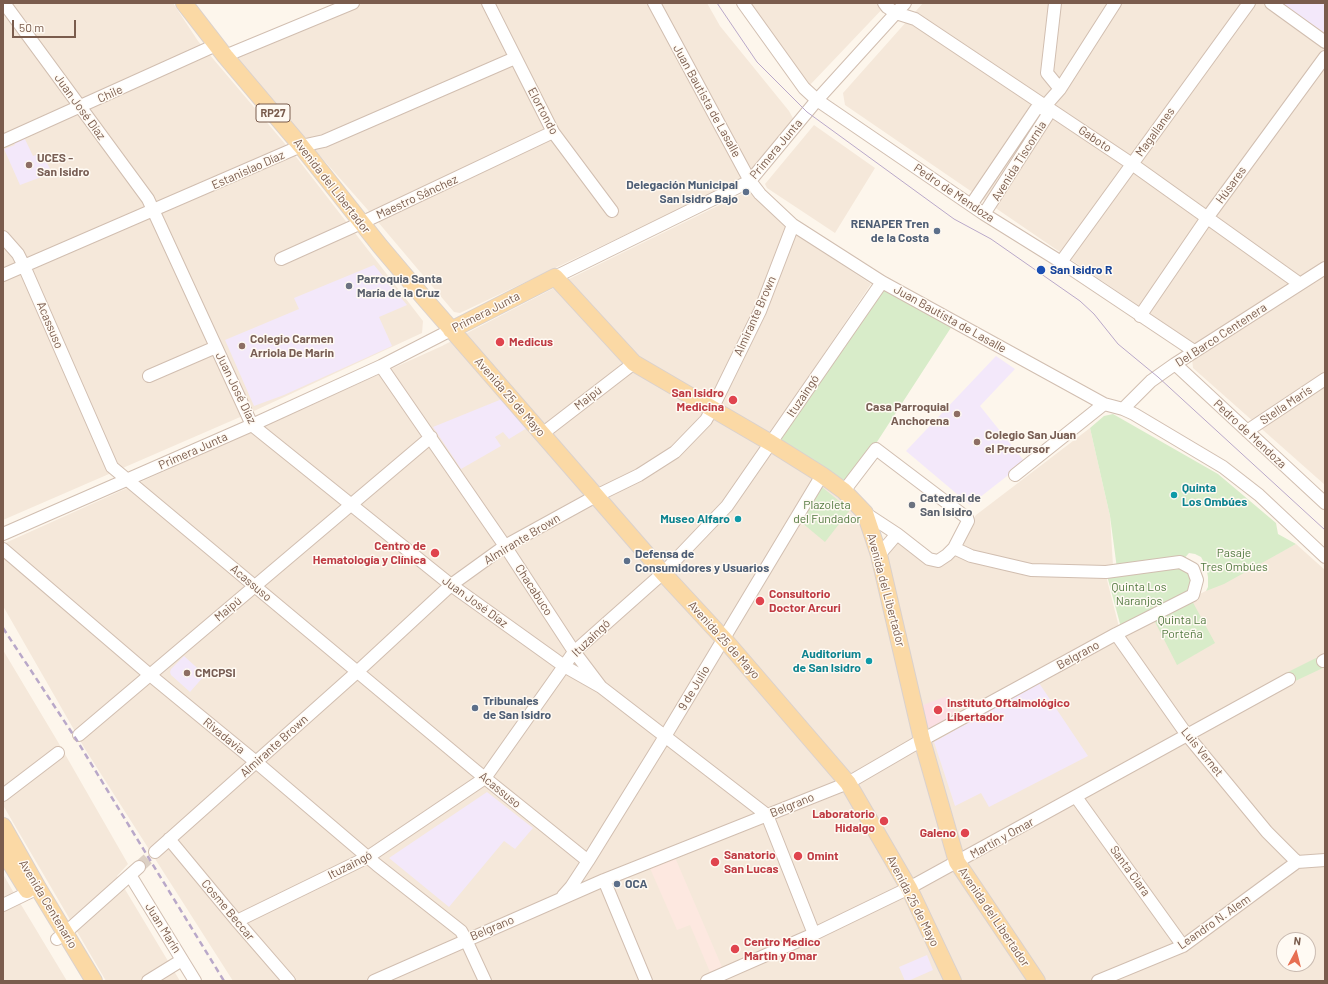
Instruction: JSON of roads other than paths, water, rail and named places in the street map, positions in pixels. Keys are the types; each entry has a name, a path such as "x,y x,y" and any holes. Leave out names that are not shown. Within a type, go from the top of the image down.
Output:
{"main road":[{"name":"Avenida del Libertador","path":"184,3 220,50 301,146 361,223 451,330"},
{"name":"Avenida del Libertador","path":"555,277 634,363 771,443 822,475 844,491 865,513 880,555 922,740 957,862 1037,981"},
{"name":"Primera Junta","path":"451,330 555,277"},
{"name":"Avenida 25 de Mayo","path":"451,330 663,573 724,639 848,783 909,888 952,981"},
{"name":"Avenida Centenario","path":"3,826 34,891 61,936 94,981"},
{"name":"Avenida Centenario","path":"3,851 34,891"},
{"name":"Avenida Centenario","path":"61,936 82,981"}],"street":[{"name":"Juan José Díaz","path":"4,3 148,199 252,425 451,585 564,666 601,687"},
{"name":"Chile","path":"3,141 80,107 220,50 353,3"},
{"name":"Elortondo","path":"488,3 553,132 612,211"},
{"name":"Juan Bautista de Lasalle","path":"654,3 750,181 760,194 793,225 882,282 1104,404 1123,409 1134,414 1228,470 1259,495 1325,557"},
{"name":"Gaboto","path":"884,3 896,13 915,19 1132,164 1300,284"},
{"name":"Primera Junta","path":"555,277 750,181 817,100 905,3"},
{"path":"1055,3 1048,73 1060,89"},
{"name":"Avenida Tiscornia","path":"971,205 1036,109 1045,106 1060,89 1115,3"},
{"name":"Magallanes","path":"1061,262 1249,3"},
{"path":"1271,3 1325,42"},
{"name":"Pedro de Mendoza","path":"745,4 804,88 817,100 984,214 1061,262 1194,351"},
{"name":"Húsares","path":"1140,316 1207,218 1325,57"},
{"name":"Estanislao Díaz","path":"3,275 301,146 324,141 515,58"},
{"name":"Avenida Tiscornia","path":"984,214 1047,116 1045,106"},
{"name":"Maestro Sánchez","path":"281,259 361,223 553,132"},
{"name":"Almirante Brown","path":"155,852 357,672 451,585 505,546 596,496 639,475 676,452 706,420 712,409 760,311 793,225"},
{"name":"Acassuso","path":"3,237 18,254 24,266 112,467 485,778 588,861"},
{"name":"Del Barco Centenera","path":"1123,409 1151,381 1175,364 1325,268"},
{"name":"Ituzaingó","path":"236,921 368,857 485,778 574,652 663,573 727,506 882,282"},
{"name":"Primera Junta","path":"3,534 252,425 381,366 451,330"},
{"path":"149,376 216,347"},
{"name":"Maipú","path":"542,434 634,363"},
{"name":"Pedro de Mendoza","path":"1175,364 1325,503"},
{"name":"Chacabuco","path":"381,366 505,546 574,652 601,687 767,815"},
{"name":"Stella Maris","path":"1247,431 1325,379"},
{"path":"1015,475 1104,404"},
{"name":"Maipú","path":"79,735 431,437"},
{"path":"844,491 876,449 965,515 968,521 954,548 938,561 929,559 865,513"},
{"name":"9 de Julio","path":"561,898 571,887 588,861 724,639 822,475"},
{"path":"880,555 896,534"},
{"name":"Belgrano","path":"374,981 604,880 848,783 922,740 1116,634 1193,595 1197,580 1193,569 1180,562 1106,572 1031,570 971,556 954,548"},
{"name":"Rivadavia","path":"3,549 150,675 368,857 460,931 466,940 484,981"},
{"name":"Luis Vernet","path":"1116,634 1187,735 1267,832 1297,862"},
{"name":"Martín y Omar","path":"706,981 814,934 909,888 1289,679"},
{"path":"3,795 58,753"},
{"name":"Santa Clara","path":"1076,797 1183,946"},
{"path":"767,815 814,934"},
{"name":"Cosme Beccar","path":"169,839 236,921 289,981"},
{"path":"1297,862 1325,860"},
{"name":"Leandro N. Alem","path":"1098,981 1183,946 1297,862"},
{"name":"Juan Marín","path":"61,936 134,871 195,981"},
{"path":"604,880 646,981"},
{"path":"3,905 34,891"},
{"path":"148,981 182,960"}],"tunnel":[{"path":"139,867 155,852"}],"tram line":[{"path":"717,3 757,62 807,112 954,219 991,239 1080,301 1094,314 1118,344 1158,377 1325,530"}],"railway":[{"path":"3,628 76,739 224,981"}],"place":[{"name":"UCES - San Isidro","path":"29,165"},
{"name":"Delegación Municipal San Isidro Bajo","path":"746,192"},
{"name":"RENAPER Tren de la Costa","path":"937,231"},
{"name":"San Isidro R","path":"1041,270"},
{"name":"Parroquia Santa María de la Cruz","path":"349,286"},
{"name":"Medicus","path":"500,342"},
{"name":"Colegio Carmen Arriola De Marin","path":"242,346"},
{"name":"San Isidro Medicina","path":"733,400"},
{"name":"Casa Parroquial Anchorena","path":"957,414"},
{"name":"Colegio San Juan el Precursor","path":"977,442"},
{"name":"Quinta Los Ombúes","path":"1174,495"},
{"name":"Catedral de San Isidro","path":"912,505"},
{"name":"Museo Alfaro","path":"738,519"},
{"name":"Centro de Hematología y Clínica","path":"435,553"},
{"name":"Defensa de Consumidores y Usuarios","path":"627,561"},
{"name":"Consultorio Doctor Arcuri","path":"760,601"},
{"name":"Auditorium de San Isidro","path":"869,661"},
{"name":"CMCPSI","path":"187,673"},
{"name":"Tribunales de San Isidro","path":"475,708"},
{"name":"Instituto Oftalmológico Libertador","path":"938,710"},
{"name":"Laboratorio Hidalgo","path":"884,821"},
{"name":"Galeno","path":"965,833"},
{"name":"Omint","path":"798,856"},
{"name":"Sanatorio San Lucas","path":"715,862"},
{"name":"OCA","path":"617,884"},
{"name":"Centro Medico Martin y Omar","path":"735,949"}],"park label":[{"name":"Plazoleta del Fundador","path":"827,512"},
{"name":"Pasaje Tres Ombúes","path":"1234,560"},
{"name":"Quinta Los Naranjos","path":"1139,594"},
{"name":"Quinta La Porteña","path":"1182,627"}]}
